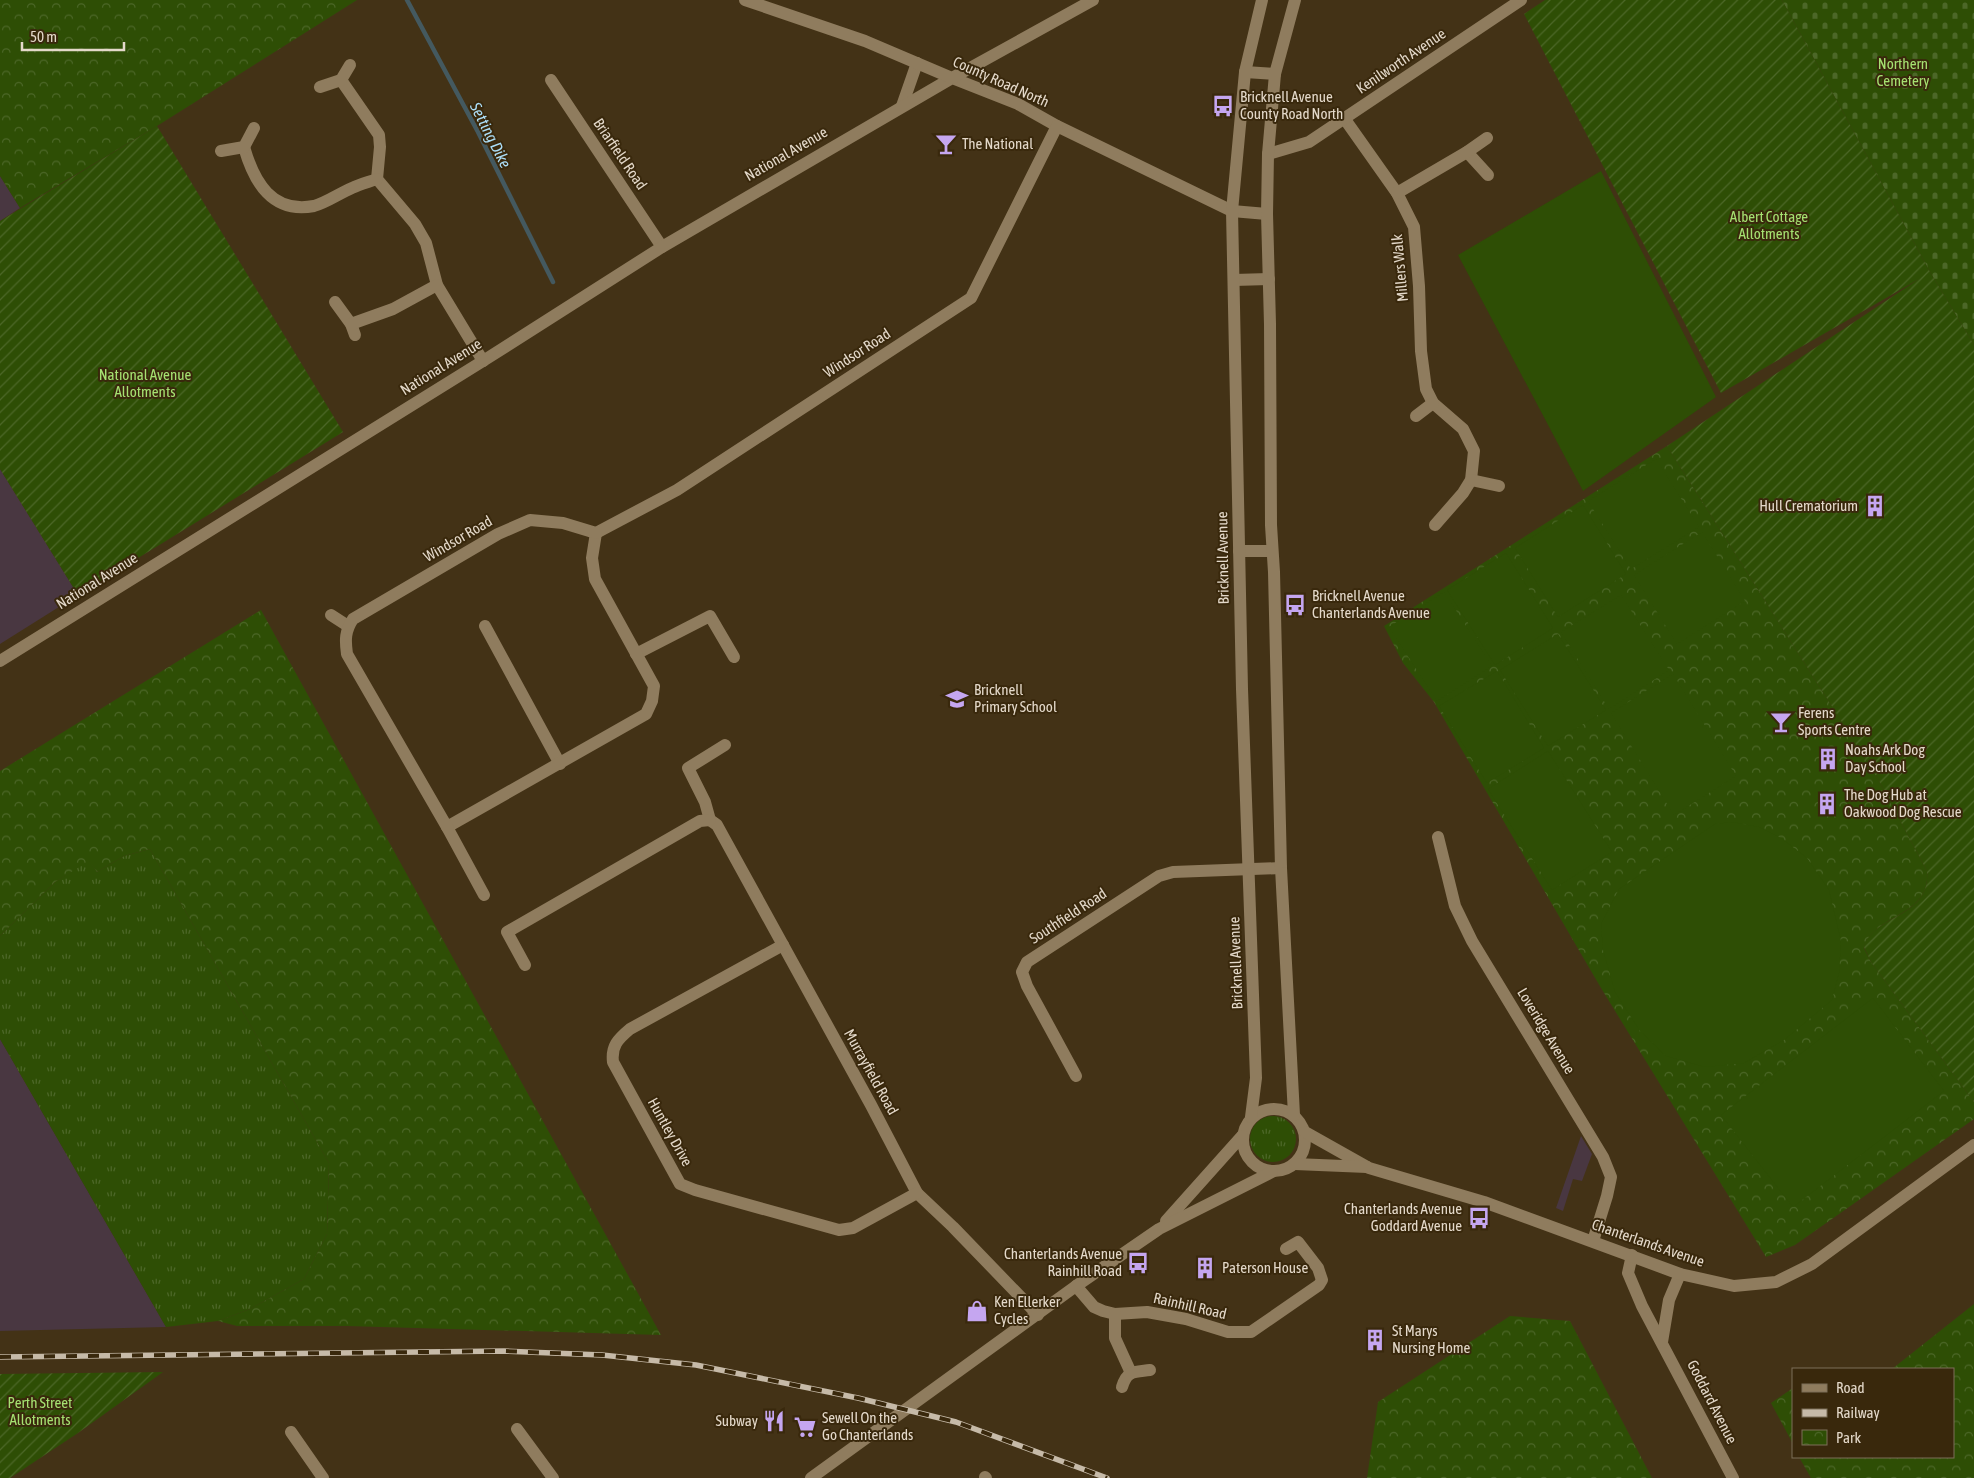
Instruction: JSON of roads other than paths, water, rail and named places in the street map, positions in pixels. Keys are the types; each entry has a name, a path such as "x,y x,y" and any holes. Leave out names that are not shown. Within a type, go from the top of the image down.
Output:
{"street":[{"name":"County Road North","path":"745,0 866,41 1018,104 1057,126 1232,211 1267,214"},
{"name":"National Avenue","path":"0,661 483,361 662,247 902,106 1093,0"},
{"name":"Bricknell Avenue","path":"1251,1117 1256,1078 1239,551 1232,211 1245,72 1262,0"},
{"path":"1294,1115 1281,868 1272,551 1267,214 1268,154 1276,74 1295,0"},
{"name":"Kenilworth Avenue","path":"1268,154 1309,142 1521,0"},
{"path":"902,106 917,63"},
{"path":"320,87 340,80 350,65"},
{"path":"1245,72 1276,74"},
{"path":"340,80 379,135 380,147 377,179 415,224 426,242 437,285 483,361"},
{"name":"Briarfield Road","path":"551,80 662,247"},
{"name":"Millers Walk","path":"1344,118 1397,193 1414,227 1419,286 1421,351 1426,388 1433,403 1463,429 1474,452 1472,480"},
{"name":"Windsor Road","path":"348,626 353,619 498,534 530,520 563,523 596,533 677,490 971,298 1022,200 1057,126"},
{"path":"254,128 244,146 248,163 260,186 281,204 292,208 315,206 355,186 377,179"},
{"path":"1397,193 1467,152 1487,138"},
{"path":"221,152 244,146"},
{"path":"1467,152 1488,176"},
{"path":"1234,280 1269,279"},
{"path":"335,302 353,329 437,285"},
{"path":"1416,416 1433,403"},
{"path":"1435,525 1472,480 1499,486"},
{"path":"447,827 646,714 652,701 654,686 595,579 592,558 596,533"},
{"path":"1239,551 1272,551"},
{"path":"331,615 348,626 345,640 348,654 484,895"},
{"path":"636,654 710,616 734,657"},
{"path":"485,626 560,764"},
{"name":"Murrayfield Road","path":"725,745 688,768 705,802 710,820 720,830 917,1193 953,1227 1038,1315"},
{"path":"525,965 507,932 700,821 710,820"},
{"name":"Loveridge Avenue","path":"1438,837 1455,906 1472,941 1606,1164 1611,1177 1593,1242"},
{"name":"Southfield Road","path":"1076,1076 1027,986 1022,972 1027,962 1159,876 1173,872 1281,868"},
{"name":"Huntley Drive","path":"783,946 630,1029 618,1039 612,1051 613,1062 680,1184 695,1190 839,1230 853,1228 917,1193"},
{"path":"811,1478 1076,1286 1159,1229 1272,1172 1284,1170 1295,1164 1304,1150 1305,1132 1302,1125 1294,1115 1280,1108 1263,1109 1251,1117 1242,1136 1159,1229"},
{"name":"Chanterlands Avenue","path":"1305,1132 1369,1168 1484,1202 1680,1274 1734,1286 1776,1282 1812,1264 1974,1145"},
{"path":"1242,1136 1244,1151 1258,1168 1272,1172"},
{"name":"Chanterlands Avenue","path":"1295,1164 1369,1168"},
{"name":"Rainhill Road","path":"1076,1286 1094,1307 1115,1314 1147,1312 1186,1319 1228,1332 1251,1332 1319,1285 1322,1280 1318,1268 1298,1242 1286,1250"},
{"name":"Goddard Avenue","path":"1632,1255 1628,1274 1642,1306 1733,1478"},
{"path":"1662,1342 1669,1300 1680,1274"},
{"path":"1115,1314 1115,1338 1131,1373"},
{"path":"1122,1387 1124,1379 1131,1373 1150,1370"},
{"path":"517,1429 553,1478"},
{"path":"290,1432 323,1478"}],"waterway":[{"name":"Setting Dike","path":"407,0 478,132 553,282"}],"railway":[{"path":"0,1357 504,1351 602,1355 696,1365 858,1398 956,1422 1107,1478"}],"place":[{"name":"Bricknell Avenue County Road North","path":"1223,106"},
{"name":"The National","path":"946,144"},
{"name":"Hull Crematorium","path":"1875,506"},
{"name":"Bricknell Avenue Chanterlands Avenue","path":"1295,605"},
{"name":"Bricknell Primary School","path":"957,699"},
{"name":"Ferens Sports Centre","path":"1781,722"},
{"name":"Noahs Ark Dog Day School","path":"1828,759"},
{"name":"The Dog Hub at Oakwood Dog Rescue","path":"1827,804"},
{"name":"Chanterlands Avenue Goddard Avenue","path":"1479,1218"},
{"name":"Chanterlands Avenue Rainhill Road","path":"1138,1263"},
{"name":"Paterson House","path":"1205,1268"},
{"name":"Ken Ellerker Cycles","path":"977,1311"},
{"name":"St Marys Nursing Home","path":"1375,1340"},
{"name":"Subway","path":"774,1421"},
{"name":"Sewell On the Go Chanterlands","path":"805,1427"}],"park label":[{"name":"Northern Cemetery","path":"1903,72"},
{"name":"Albert Cottage Allotments","path":"1769,226"},
{"name":"National Avenue Allotments","path":"145,384"},
{"name":"Perth Street Allotments","path":"40,1412"}]}
